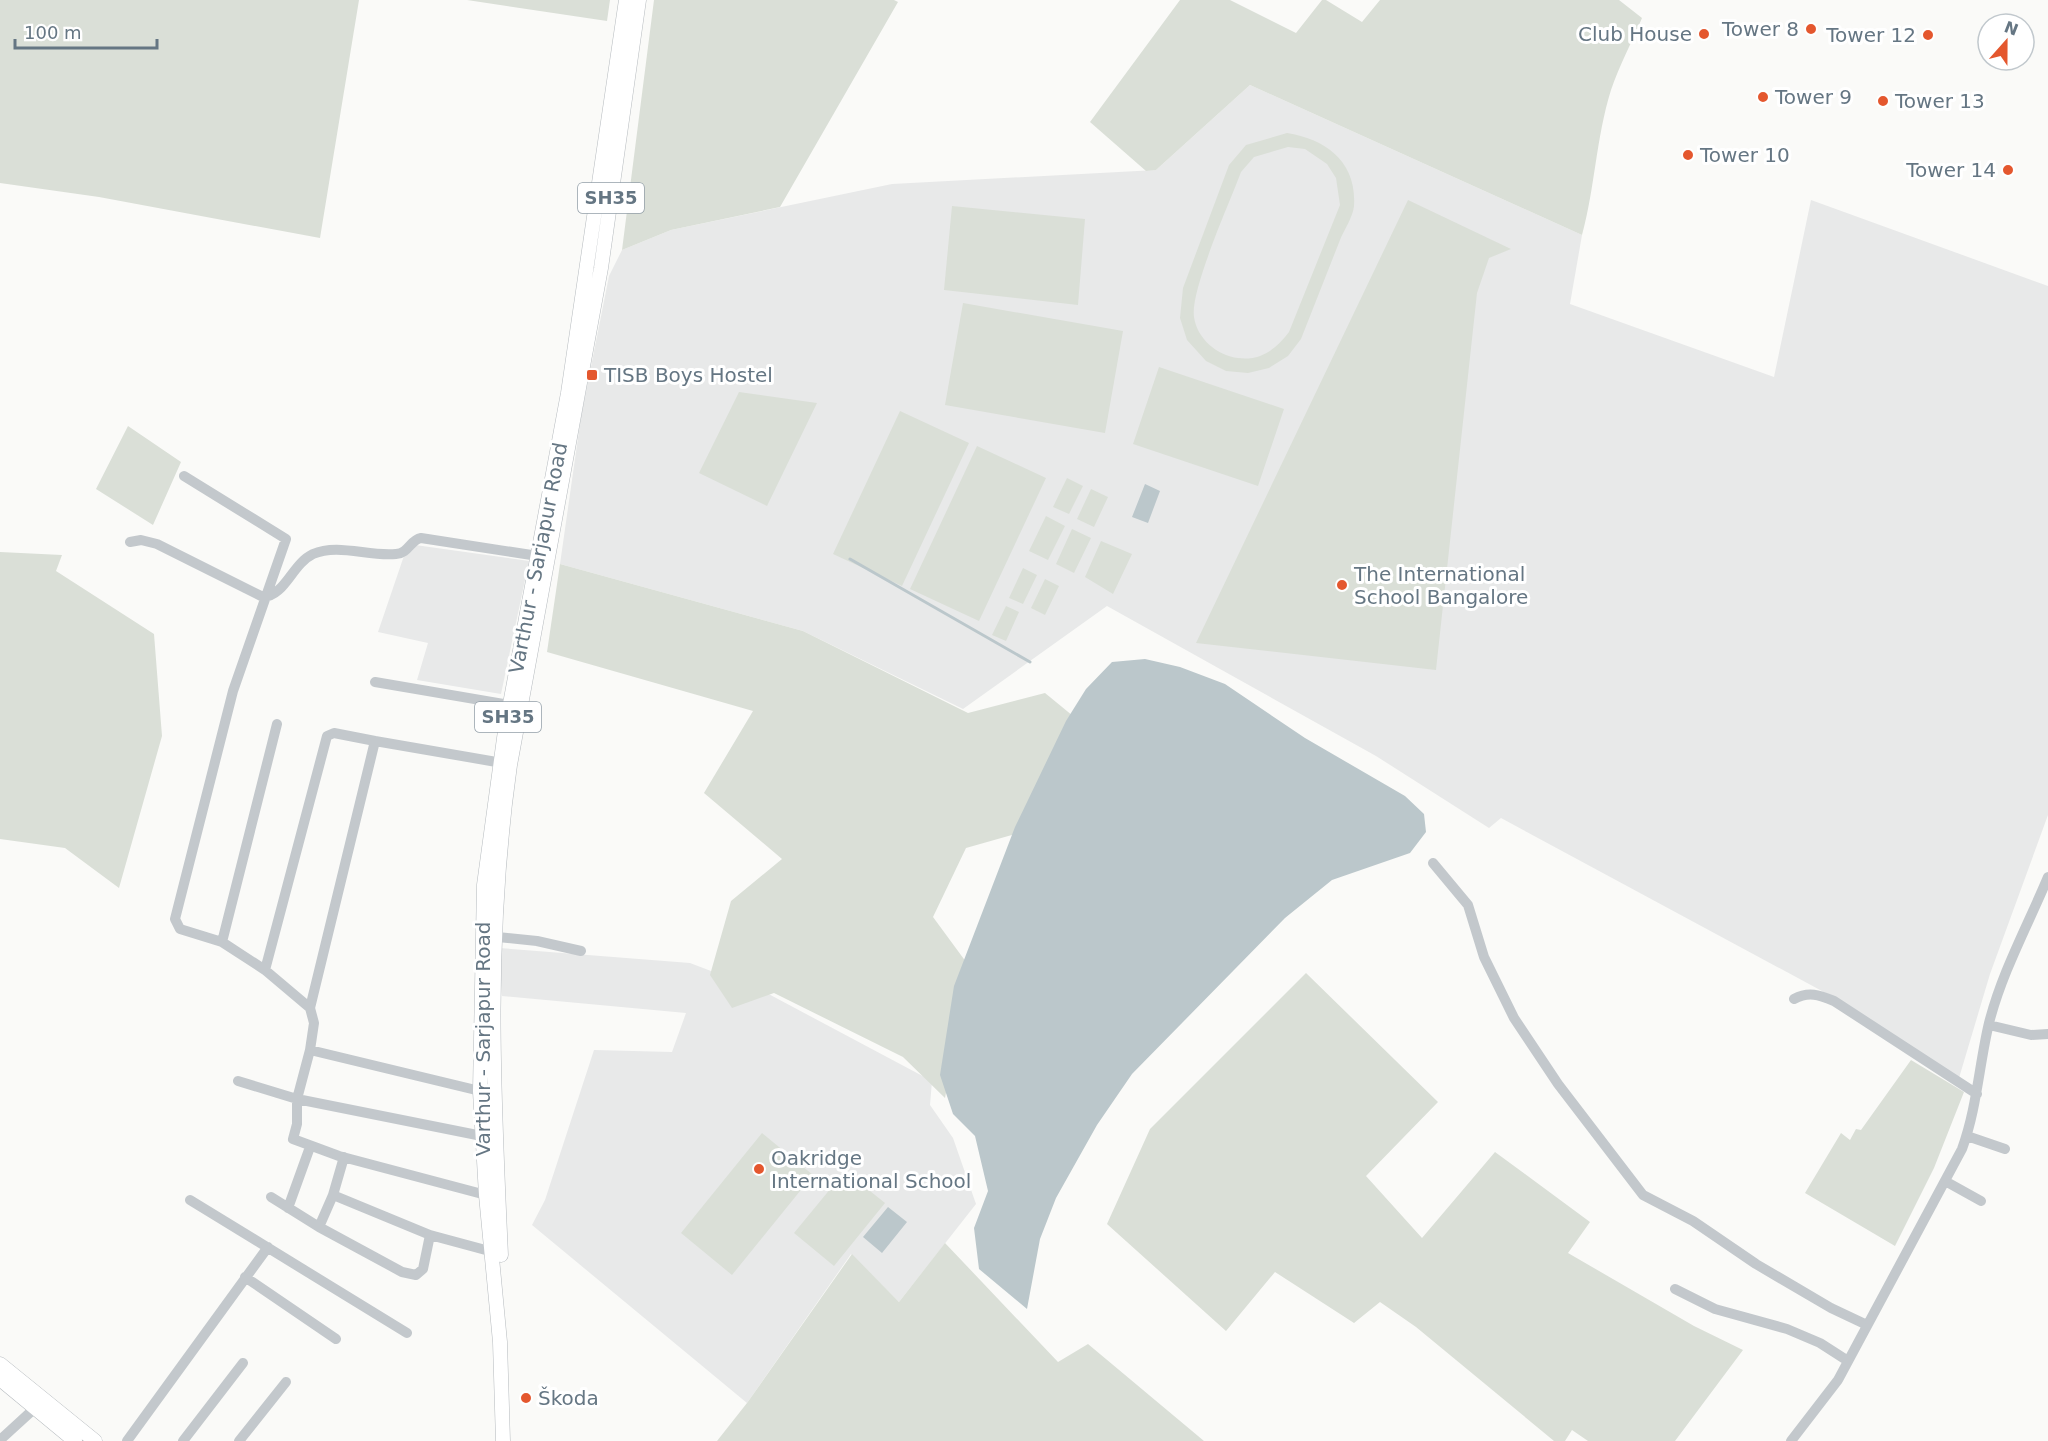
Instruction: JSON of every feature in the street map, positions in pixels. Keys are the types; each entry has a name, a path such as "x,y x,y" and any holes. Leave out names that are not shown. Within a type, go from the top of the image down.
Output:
{"main road":[{"name":"Varthur - Sarjapur Road","path":"505,764 510,705 586,278 626,0"},
{"name":"Varthur - Sarjapur Road","path":"503,1441 493,1252 486,1195 480,1091 489,839 599,279 639,0"},
{"name":"Varthur - Sarjapur Road","path":"487,936 509,1441"},
{"path":"0,1364 95,1441"},
{"path":"0,1379 68,1439"}],"street":[{"path":"184,476 286,539 233,690 175,919 180,929 222,942 266,970 310,1008"},
{"path":"130,542 141,540 156,544 259,596 266,597 279,590 304,559 326,550 395,554 407,550 415,540 421,538 538,556"},
{"path":"375,682 510,705"},
{"path":"222,942 277,724"},
{"path":"266,970 327,736 330,732 505,764"},
{"path":"375,741 310,1008 314,1023 310,1050 297,1100 297,1124 293,1139 310,1147 344,1157 486,1195"},
{"path":"1433,863 1468,905 1485,957 1514,1018 1558,1084 1643,1195 1693,1221 1756,1264 1831,1308 1867,1325"},
{"path":"1791,1441 1829,1394 1945,1181 1967,1136 1989,1025 1998,994 2048,877"},
{"path":"487,936 537,941 581,951"},
{"path":"1794,999 1804,994 1818,994 1834,1001 1977,1094"},
{"path":"1989,1025 2031,1035 2048,1034"},
{"path":"310,1050 480,1091"},
{"path":"238,1081 297,1100 482,1136"},
{"path":"1967,1136 2005,1149"},
{"path":"288,1208 310,1147"},
{"path":"319,1227 333,1195 344,1157"},
{"path":"1945,1181 1981,1201"},
{"path":"333,1195 430,1235 493,1252"},
{"path":"271,1197 319,1227 402,1272 412,1275 419,1274 423,1269 430,1235"},
{"path":"190,1200 407,1333"},
{"path":"127,1441 268,1247"},
{"path":"245,1277 336,1339"},
{"path":"1675,1289 1715,1309 1787,1329 1820,1343 1848,1361"},
{"path":"183,1441 243,1363"},
{"path":"239,1441 286,1382"},
{"path":"0,1440 35,1408"}],"shaded area":[{"path":"0,0 359,0 320,238 99,197 0,183"},
{"path":"467,0 610,0 607,21"},
{"path":"654,0 894,0 898,2 780,207 671,230 622,250"},
{"path":"1180,0 1230,0 1296,33 1322,0 1326,0 1362,22 1380,0 1619,0 1642,18 1618,72 1606,108 1582,235 1250,85 1156,170 1146,171 1090,122"},
{"name":"The International School Bangalore","path":"1250,85 1582,235 1570,304 1774,377 1811,200 2048,286 2048,815 1990,974 1959,1078 1833,997 1501,818 1489,828 1376,756 1107,606 963,709 803,631 560,564 581,417 609,276 622,250 671,230 892,184 1156,170"},
{"path":"1287,133 1314,141 1336,155 1344,165 1354,190 1352,215 1301,339 1288,356 1269,368 1248,373 1226,371 1206,361 1187,340 1180,318 1183,288 1229,165 1246,145","holes":["1288,147 1305,149 1327,164 1336,178 1340,205 1289,332 1279,344 1261,356 1230,357 1210,345 1196,325 1194,304 1204,267 1241,172 1254,157"]},
{"path":"1408,200 1511,249 1489,258 1477,293 1436,670 1196,643"},
{"path":"952,206 1085,219 1078,305 944,290"},
{"path":"963,303 1123,331 1105,433 945,405"},
{"path":"1159,367 1284,409 1258,486 1133,444"},
{"path":"739,392 817,403 767,506 699,473"},
{"path":"900,411 969,443 902,586 833,554"},
{"path":"128,426 181,462 153,525 96,489"},
{"path":"977,446 1046,478 979,621 910,589"},
{"path":"1067,478 1083,486 1069,514 1053,507"},
{"path":"1145,484 1160,491 1148,523 1132,517"},
{"path":"1091,489 1108,497 1094,527 1077,519"},
{"path":"1046,516 1065,526 1048,560 1029,551"},
{"path":"1072,529 1091,538 1074,573 1056,564"},
{"path":"1101,541 1132,554 1113,594 1085,577"},
{"path":"408,544 529,561 501,694 417,680 428,643 378,632"},
{"path":"0,552 62,555 56,571 154,634 162,736 119,888 65,848 0,839"},
{"path":"560,564 803,631 968,713 1045,693 1084,725 1057,822 966,848 933,917 969,966 945,1098 903,1057 774,993 732,1008 710,975 731,901 782,859 704,793 753,711 547,652"},
{"path":"1023,568 1037,575 1023,604 1009,598"},
{"path":"1045,579 1059,586 1045,615 1031,608"},
{"path":"1006,606 1019,612 1006,641 992,635"},
{"path":"1145,659 1180,667 1225,684 1305,738 1405,796 1424,814 1426,832 1410,853 1332,880 1285,918 1132,1074 1097,1125 1056,1198 1040,1239 1027,1309 979,1269 974,1228 988,1191 975,1136 953,1114 940,1075 954,986 1015,827 1066,721 1086,689 1112,662"},
{"name":"Oakridge International School","path":"499,948 690,963 761,990 932,1081 930,1105 953,1138 976,1204 899,1302 851,1254 747,1403 532,1225 545,1200 594,1050 672,1052 686,1013 502,996"},
{"path":"1306,973 1438,1102 1366,1176 1422,1238 1495,1152 1590,1222 1568,1253 1694,1326 1743,1350 1675,1441 1588,1441 1572,1430 1565,1441 1554,1441 1416,1327 1380,1302 1354,1323 1275,1272 1226,1331 1107,1224 1150,1129"},
{"path":"1911,1060 1964,1092 1934,1168 1895,1246 1805,1193 1841,1133 1850,1140 1856,1129 1861,1130"},
{"path":"762,1133 813,1175 732,1275 681,1233"},
{"path":"845,1171 885,1203 834,1266 794,1233"},
{"path":"888,1207 907,1222 882,1253 863,1237"},
{"path":"945,1243 1058,1362 1088,1344 1204,1441 717,1441 747,1403 852,1254 899,1302"}],"waterway":[{"path":"850,559 1030,662"}],"place":[{"name":"Tower 8","path":"1811,29"},
{"name":"Club House","path":"1704,34"},
{"name":"Tower 12","path":"1928,35"},
{"name":"Tower 9","path":"1763,97"},
{"name":"Tower 13","path":"1883,101"},
{"name":"Tower 10","path":"1688,155"},
{"name":"Tower 14","path":"2008,170"},
{"name":"TISB Boys Hostel","path":"592,375"},
{"name":"The International School Bangalore","path":"1342,585"},
{"name":"Oakridge International School","path":"759,1169"},
{"name":"Škoda","path":"526,1398"}]}
